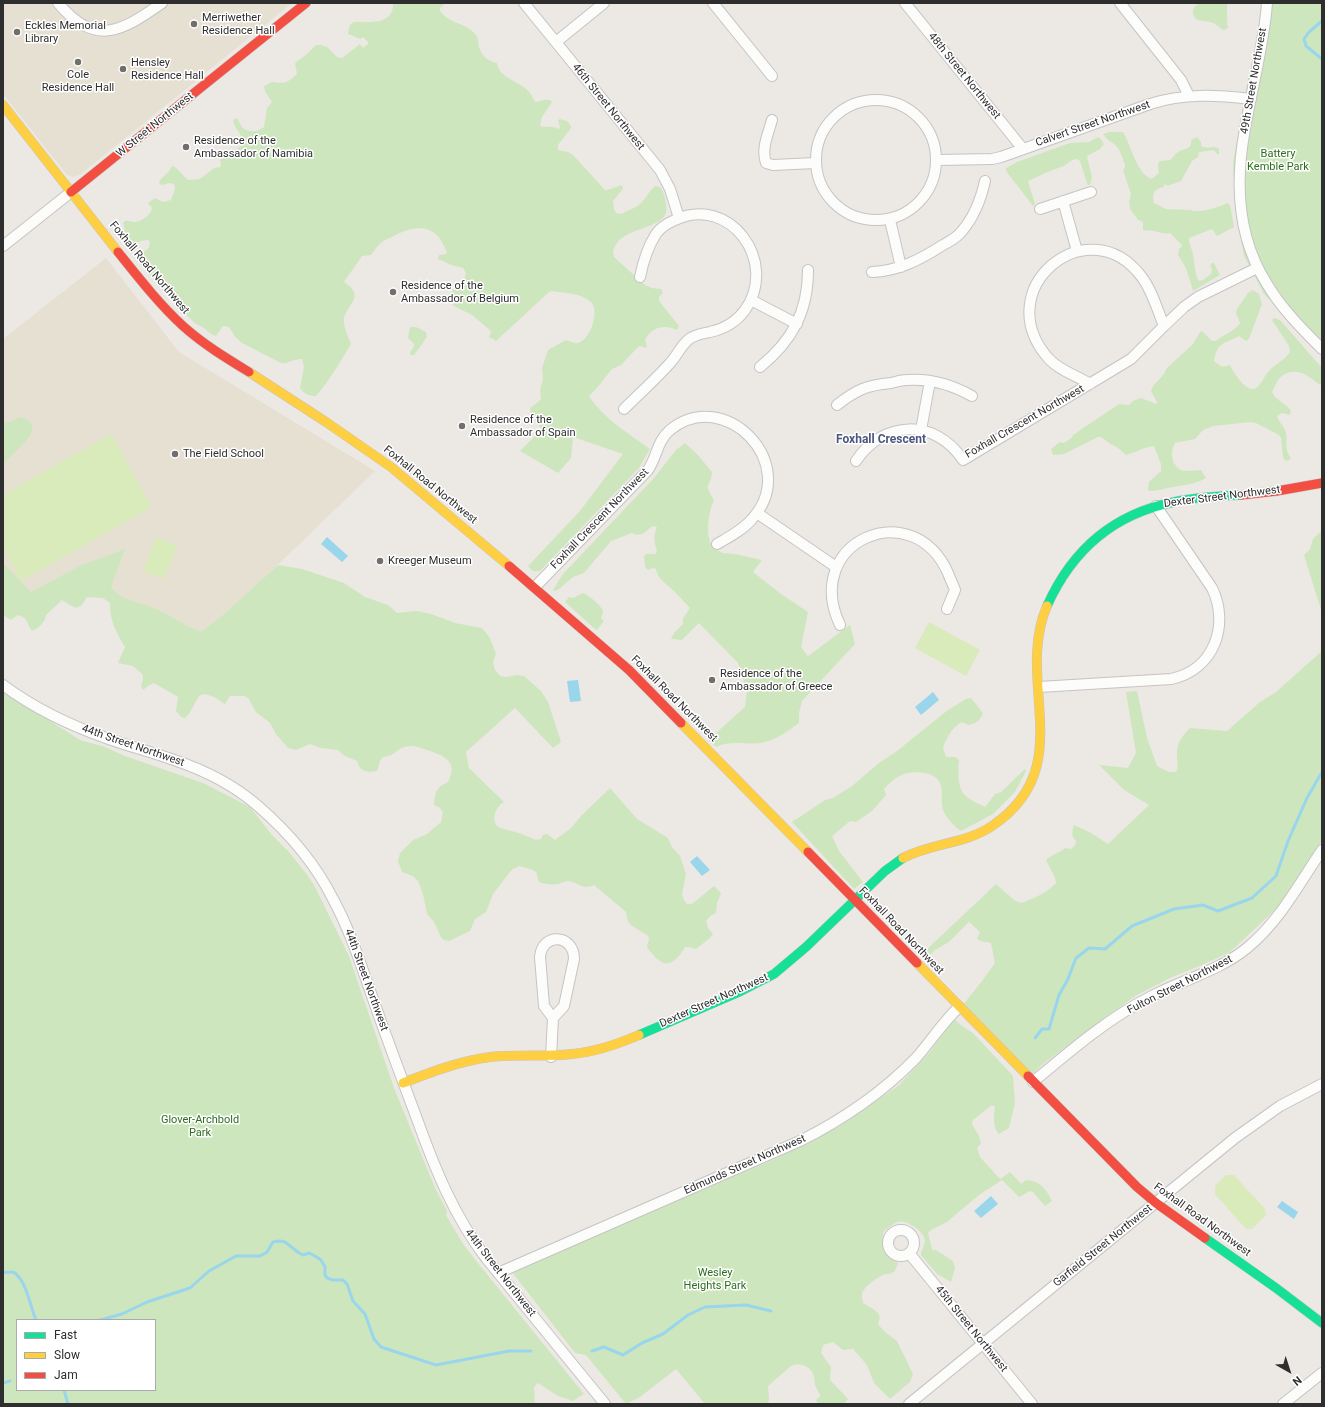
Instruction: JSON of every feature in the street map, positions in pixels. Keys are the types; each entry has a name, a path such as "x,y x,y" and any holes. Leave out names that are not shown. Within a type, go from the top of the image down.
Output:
{"main road":[{"name":"W Street Northwest","path":"70,192 81,185 306,3"},
{"name":"Foxhall Road Northwest","path":"3,105 134,272 183,326 209,347 326,422 377,457 535,587 626,667 1125,1175 1156,1203 1276,1288 1322,1323"},
{"name":"Dexter Street Northwest","path":"403,1083 450,1066 479,1059 510,1056 551,1057 582,1054 613,1045 762,981 796,956 897,861 918,851 963,839 986,830 998,822 1016,804 1032,780 1039,758 1042,740 1038,652 1044,616 1051,598 1066,571 1084,550 1111,527 1127,517 1156,506 1173,502 1278,491 1322,483"}],"street":[{"path":"58,3 83,25 100,31 109,31 126,26 162,3"},
{"name":"46th Street Northwest","path":"524,3 660,170 670,189 679,218"},
{"path":"556,42 604,3"},
{"path":"713,3 772,76"},
{"name":"48th Street Northwest","path":"905,3 1022,149"},
{"path":"1120,3 1182,80 1189,96"},
{"name":"49th Street Northwest","path":"1267,3 1242,148 1239,181 1242,219 1247,240 1257,268 1276,298 1322,349"},
{"name":"Calvert Street Northwest","path":"937,160 992,159 1154,103 1174,98 1209,95 1251,99"},
{"path":"875,100 894,103 909,110 916,116 931,135 937,160 935,174 926,194 915,206 890,220 877,221 861,219 835,206 821,186 816,171 815,162 816,148 822,133 836,115 858,102 875,100"},
{"path":"772,120 764,148 763,156 766,163 773,165 815,162"},
{"path":"872,272 885,271 901,267 932,253 959,235 978,205 985,181"},
{"name":"W Street Northwest","path":"3,246 70,192"},
{"path":"1040,209 1091,192"},
{"path":"1064,201 1077,251"},
{"path":"624,409 667,367 686,342 692,337 718,330 734,322 744,312 751,300 756,285 757,267 751,248 743,236 732,226 713,217 698,214 679,218 667,225 655,235 644,257 640,277"},
{"path":"890,220 901,267"},
{"name":"Foxhall Crescent Northwest","path":"1090,384 1064,371 1049,359 1037,342 1032,330 1030,306 1032,294 1043,273 1056,261 1077,251 1104,251 1118,256 1131,265 1146,282 1164,326"},
{"name":"Foxhall Crescent Northwest","path":"856,461 867,447 882,436 900,430 912,429 932,433 946,440 963,460 1131,360 1184,307 1198,297 1257,268"},
{"path":"760,367 781,348 797,324 802,313 806,296 808,270"},
{"path":"751,300 797,324"},
{"path":"837,405 856,392 873,385 908,380 930,381 952,386 972,396"},
{"path":"921,430 930,381"},
{"name":"Foxhall Crescent Northwest","path":"535,587 648,470 660,442 667,433 686,421 706,418 723,420 741,429 755,441 764,456 768,478 766,493 757,513 746,526 717,544"},
{"path":"1039,687 1171,679 1179,677 1195,668 1211,650 1215,642 1219,625 1219,609 1216,596 1156,506"},
{"path":"757,513 836,567"},
{"path":"840,625 834,610 831,595 832,582 836,567 840,559 849,549 871,536 894,533 916,538 931,548 938,556 954,587 954,594 947,609"},
{"name":"44th Street Northwest","path":"3,685 45,712 77,727 120,743 179,761 210,775 246,796 281,827 299,848 327,887 338,907 429,1154 447,1195 468,1233 498,1273 605,1404"},
{"name":"Fulton Street Northwest","path":"1033,1082 1088,1038 1134,1006 1172,986 1220,965 1245,950 1276,919 1322,850"},
{"path":"551,1057 553,1018 564,1006 574,959 574,952 571,946 560,939 553,939 546,943 540,953 544,1006 553,1018"},
{"name":"Edmunds Street Northwest","path":"498,1273 800,1141 826,1128 865,1102 894,1079 917,1056 959,1007"},
{"name":"Garfield Street Northwest","path":"909,1404 1248,1128 1280,1106 1322,1084"},
{"name":"45th Street Northwest","path":"909,1253 1032,1404"},
{"path":"1283,1404 1322,1373"}],"shaded area":[{"path":"3,3 292,3 81,174 74,177 67,175 3,94"},
{"name":"The Field School","path":"106,258 179,352 375,471 200,640 95,585 3,602 3,339"}],"green space":[{"path":"393,3 445,3 440,8 440,11 446,17 467,27 476,35 482,53 486,58 497,63 498,68 504,75 527,90 535,102 548,100 552,102 542,117 540,126 559,129 560,127 558,120 560,119 567,121 571,128 558,145 558,150 568,152 573,155 605,190 621,185 623,187 613,201 616,213 622,214 637,206 655,186 660,187 665,197 666,213 663,218 658,222 622,238 617,243 613,253 614,257 645,285 652,288 661,289 663,293 659,297 659,301 679,326 677,330 663,327 651,332 645,340 647,346 646,348 640,346 638,347 621,365 612,369 589,396 609,419 650,449 639,468 540,571 533,571 528,566 580,511 623,454 573,437 571,458 558,473 520,451 541,430 530,408 541,399 540,390 543,379 542,368 548,350 566,340 578,343 586,337 590,331 594,319 594,307 591,302 583,297 573,294 552,291 549,292 496,341 489,337 491,333 490,330 472,315 454,306 449,301 451,293 462,281 466,273 463,268 451,265 438,259 439,255 447,253 438,236 432,231 425,229 417,228 409,230 383,241 371,255 362,256 344,282 354,292 355,296 344,319 345,328 351,344 335,371 321,390 316,396 311,396 300,388 304,367 302,359 281,363 242,343 236,338 229,327 223,326 216,336 196,324 170,299 137,260 138,255 149,248 150,242 145,240 130,244 121,236 121,233 125,230 123,223 125,221 135,222 143,219 150,213 152,208 148,203 155,198 163,202 171,200 175,189 174,184 170,183 162,185 159,183 172,166 175,167 188,180 200,179 214,168 220,167 220,159 241,146 243,143 241,135 233,120 236,118 243,128 248,131 257,131 264,127 267,108 272,102 265,91 264,86 272,82 283,83 291,79 297,74 295,63 316,45 327,47 337,57 342,58 360,44 363,48 368,44 368,42 363,37 361,39 348,34 350,25 355,22 374,22 385,19 390,15"},
{"path":"1199,3 1227,3 1228,28 1224,30 1210,22 1196,19 1193,11 1195,6"},
{"name":"Battery Kemble Park","path":"1263,3 1322,3 1322,351 1264,294 1244,256 1235,209 1233,163 1248,79 1257,44"},
{"path":"1109,132 1123,132 1138,165 1146,176 1152,179 1159,173 1158,164 1160,161 1170,160 1178,152 1188,148 1191,140 1197,137 1201,142 1201,146 1208,148 1215,147 1219,149 1219,154 1217,154 1214,150 1199,152 1198,157 1192,161 1181,181 1167,186 1166,184 1164,185 1164,187 1154,192 1153,197 1154,203 1166,209 1201,211 1227,203 1230,205 1234,227 1217,236 1212,229 1189,238 1195,271 1199,281 1211,274 1212,270 1210,265 1212,263 1214,263 1220,275 1193,291 1186,268 1178,255 1179,249 1182,246 1181,244 1170,233 1143,230 1143,222 1138,220 1130,209 1129,202 1131,194 1123,170 1125,165 1121,153 1117,147 1103,134"},
{"path":"1098,137 1104,144 1100,149 1087,156 1092,178 1090,185 1087,183 1080,161 1076,159 1072,160 1064,166 1028,181 1035,204 1033,206 1006,171 1006,168 1017,162 1070,143 1089,142"},
{"path":"1253,290 1259,294 1262,304 1249,339 1246,341 1239,336 1222,344 1217,350 1214,361 1222,367 1230,365 1237,377 1245,385 1252,389 1256,388 1269,371 1290,352 1289,346 1272,320 1274,318 1280,320 1322,368 1322,385 1307,375 1291,372 1280,377 1272,392 1276,398 1291,411 1290,415 1282,413 1277,416 1286,434 1287,451 1291,458 1288,461 1284,460 1281,438 1279,435 1251,422 1213,426 1203,430 1195,439 1175,443 1172,450 1172,458 1175,465 1181,470 1185,471 1201,470 1206,478 1193,483 1157,490 1149,491 1148,489 1149,482 1161,471 1161,464 1154,446 1126,455 1101,437 1098,437 1064,454 1053,455 1051,449 1060,442 1063,443 1068,441 1073,435 1119,404 1129,405 1133,401 1141,398 1156,404 1157,402 1151,391 1153,386 1164,374 1167,368 1193,344 1200,332 1202,331 1212,341 1216,341 1235,328 1240,323 1236,313 1237,309 1248,293"},
{"path":"410,327 416,327 426,332 427,337 414,355 411,355 410,352 414,344 408,338"},
{"path":"21,417 30,421 33,427 31,434 3,466 3,422"},
{"path":"111,434 152,507 21,581 3,548 3,495"},
{"path":"685,443 697,454 712,472 708,485 708,490 714,500 710,511 708,524 710,543 713,548 723,553 762,560 753,572 781,594 808,612 801,647 808,656 850,625 855,644 802,701 799,713 799,723 780,736 765,742 727,744 716,747 708,740 745,707 747,691 738,663 699,623 682,640 671,639 674,633 683,624 683,618 690,608 658,576 656,569 653,568 648,570 645,567 644,556 646,554 655,554 657,551 654,539 657,527 653,526 642,534 637,535 632,533 611,541 584,573 573,577 558,590 553,590 563,574 654,478 676,450"},
{"path":"1322,530 1322,613 1304,555 1310,549 1313,539"},
{"path":"156,537 178,546 163,579 143,571"},
{"path":"125,549 111,587 121,596 154,608 201,632 223,615 278,565 302,569 344,583 365,597 388,605 397,613 417,611 431,614 455,623 482,628 490,638 496,654 493,662 495,670 500,676 524,676 541,691 548,702 561,742 553,748 515,708 466,752 469,768 504,802 499,806 496,812 494,818 496,825 500,828 519,833 536,840 541,839 543,835 547,834 555,840 571,828 581,816 610,788 637,819 668,838 672,847 680,856 686,874 682,894 687,904 692,904 714,886 721,893 717,903 716,913 710,916 706,921 708,928 713,934 696,949 685,947 675,960 664,963 648,949 649,938 647,935 632,926 628,922 626,912 594,885 586,887 571,881 565,881 559,884 541,883 539,882 536,872 519,866 510,872 493,894 486,912 475,919 470,931 449,941 444,940 434,922 427,914 423,894 418,881 413,876 402,872 398,861 400,853 413,840 427,834 441,822 443,812 440,808 434,805 435,797 439,788 448,782 452,769 451,764 444,757 419,747 408,746 383,757 377,771 370,772 362,770 357,761 345,756 338,750 321,748 310,744 296,750 288,748 276,734 270,723 256,712 248,698 244,696 230,696 225,704 206,694 199,696 189,714 185,718 181,717 176,711 178,697 154,683 143,690 141,686 143,675 133,666 118,663 125,647 116,632 112,621 110,603 103,598 87,597 81,606 75,608 62,600 46,615 45,620 32,631 24,618 18,615 11,620 3,615 3,563 31,592 82,565"},
{"path":"583,593 594,600 603,611 601,618 604,621 597,630 565,602 569,597 573,598"},
{"path":"929,622 980,650 966,676 915,648"},
{"path":"1322,651 1322,841 1278,907 1230,952 1172,977 1137,995 1044,1063 1027,1079 962,1006 995,963 991,943 977,939 980,932 969,922 949,942 935,950 929,956 923,953 996,884 1014,900 1021,903 1040,895 1052,887 1056,883 1055,878 1046,860 1065,848 1071,849 1075,845 1076,841 1072,833 1074,825 1091,833 1108,844 1149,805 1124,790 1099,765 1128,768 1136,753 1126,692 1137,691 1147,738 1157,766 1169,772 1176,772 1178,766 1177,752 1179,744 1182,737 1190,728 1227,731 1260,702 1276,692"},
{"name":"Glover-Archbold Park","path":"3,691 80,740 105,747 125,756 203,783 250,807 272,835 289,852 305,872 314,885 349,956 394,1088 435,1188 447,1211 446,1215 463,1244 584,1394 573,1401 558,1396 538,1383 534,1387 535,1404 3,1404"},
{"path":"971,698 983,713 981,718 969,725 962,722 958,724 948,736 943,747 946,757 955,757 959,760 958,769 961,789 966,796 975,802 985,807 995,794 1001,792 1025,769 1026,771 1015,792 993,814 961,831 944,813 942,807 941,786 936,777 927,773 912,772 893,780 884,789 886,795 872,811 856,822 850,821 832,836 839,851 863,882 854,889 792,822 825,800 833,798 852,786 879,763 897,751 948,710 966,699"},
{"name":"Wesley Heights Park","path":"954,1019 973,1033 1013,1076 1015,1103 1009,1128 999,1134 995,1128 995,1107 992,1105 973,1120 972,1124 979,1136 981,1144 977,1148 980,1157 1000,1179 1010,1172 1021,1184 1026,1180 1035,1182 1045,1189 1052,1201 1045,1206 1033,1192 1030,1191 1019,1197 1002,1180 979,1195 947,1222 931,1230 928,1233 932,1250 936,1250 953,1261 955,1268 951,1282 937,1274 921,1255 925,1240 916,1228 908,1223 897,1222 883,1232 884,1250 889,1257 898,1263 895,1271 890,1274 883,1275 869,1284 863,1291 863,1303 876,1311 879,1316 878,1324 885,1332 897,1341 913,1374 910,1382 890,1399 874,1383 867,1365 853,1349 843,1350 833,1342 823,1345 821,1353 831,1367 830,1380 848,1399 844,1404 818,1404 816,1400 820,1395 815,1385 813,1373 806,1366 795,1365 791,1366 768,1386 768,1404 705,1404 676,1369 640,1397 626,1404 586,1355 575,1353 512,1272 578,1242 775,1159 840,1126 899,1085 930,1052"},
{"path":"1226,1175 1234,1175 1265,1209 1266,1215 1252,1229 1246,1229 1215,1194 1215,1186"}],"water":[{"path":"327,537 348,556 342,562 321,544"},
{"path":"578,680 581,701 570,702 567,681"},
{"path":"933,692 939,700 921,715 915,707"},
{"path":"697,856 710,870 702,876 690,862"},
{"path":"991,1196 998,1204 981,1218 974,1211"},
{"path":"1282,1201 1298,1212 1294,1219 1277,1207"}],"waterway":[{"path":"1322,21 1309,32 1304,39 1306,46 1322,59"},
{"path":"1035,1038 1042,1029 1049,1029 1059,995 1068,979 1076,958 1089,948 1105,949 1132,926 1174,909 1203,905 1218,911 1252,898 1276,876 1288,841 1307,798 1322,772"},
{"path":"104,1319 122,1314 147,1302 190,1288 209,1271 236,1256 260,1256 267,1252 273,1242 280,1241 285,1242 303,1255 309,1253 315,1256 321,1260 325,1267 325,1275 327,1278 333,1280 343,1280 347,1284 353,1301 365,1314 374,1339 381,1347 436,1365 509,1351 531,1351"},
{"path":"3,1272 14,1272 19,1277 36,1319"},
{"path":"592,1351 604,1347 623,1355 642,1343 663,1334 688,1315 705,1307 746,1305 771,1311"},
{"path":"3,1383 10,1381"},
{"path":"64,1391 68,1404"}],"traffic: fast":[{"path":"1047,606 1057,586 1082,552 1114,525 1132,515 1182,500 1241,495"},
{"path":"639,1035 739,992 774,974 806,947 885,871 903,858"},
{"path":"1205,1238 1276,1288 1322,1323"}],"traffic: slow":[{"path":"3,105 118,252"},
{"path":"249,372 326,422 391,467 509,566"},
{"path":"903,858 925,849 960,840 982,832 992,826 1018,803 1033,777 1039,751 1040,722 1037,664 1039,635 1047,606"},
{"path":"681,723 808,852"},
{"path":"917,963 1028,1076"},
{"path":"403,1083 446,1067 468,1061 500,1056 562,1055 581,1053 606,1047 639,1035"}],"traffic: jam":[{"path":"71,192 306,3"},
{"path":"118,252 157,300 174,318 207,345 249,372"},
{"path":"1241,495 1277,491 1322,483"},
{"path":"509,566 629,670 681,723"},
{"path":"808,852 917,963"},
{"path":"1028,1076 1137,1187 1156,1203 1205,1238"}],"place":[{"name":"Merriwether Residence Hall","path":"194,24"},
{"name":"Eckles Memorial Library","path":"17,32"},
{"name":"Cole Residence Hall","path":"78,62"},
{"name":"Hensley Residence Hall","path":"123,69"},
{"name":"Residence of the Ambassador of Namibia","path":"186,147"},
{"name":"Residence of the Ambassador of Belgium","path":"393,292"},
{"name":"Residence of the Ambassador of Spain","path":"462,426"},
{"name":"The Field School","path":"175,454"},
{"name":"Kreeger Museum","path":"380,561"},
{"name":"Residence of the Ambassador of Greece","path":"712,680"}],"district":[{"name":"Foxhall Crescent","path":"881,440"}]}
